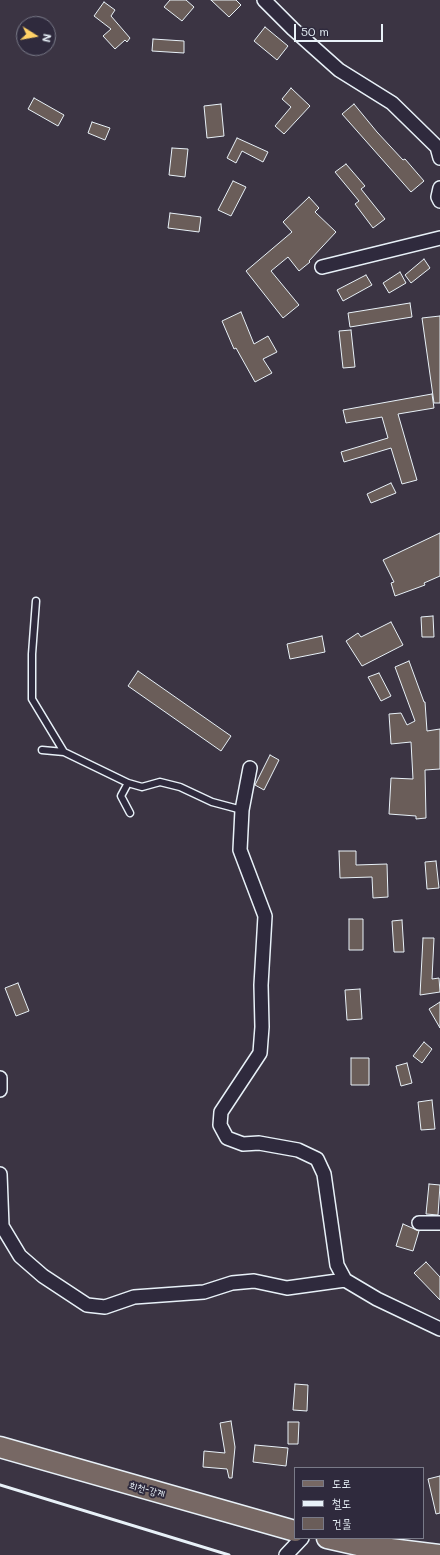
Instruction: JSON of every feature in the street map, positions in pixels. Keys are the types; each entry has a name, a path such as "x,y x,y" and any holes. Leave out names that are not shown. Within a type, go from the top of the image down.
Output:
{"main road":[{"name":"희천-강계","path":"0,1447 294,1530"},
{"path":"331,1539 358,1545 440,1555"}],"street":[{"path":"264,0 293,29 339,70 392,104 437,147 440,158"},
{"path":"440,188 438,197 440,201"},
{"path":"322,267 440,238"},
{"path":"250,768 242,810 240,850 265,916 261,985 262,1027 260,1053 221,1112 220,1125 227,1138 243,1144 259,1143 298,1150 317,1159 324,1174 337,1265 345,1280 377,1299 440,1329"},
{"path":"0,1078 0,1090"},
{"path":"0,1174 2,1226 20,1256 43,1276 87,1305 105,1307 134,1297 204,1292 232,1283 254,1281 287,1288 345,1280"},
{"path":"419,1223 440,1223"},
{"path":"286,1555 301,1539"}],"lane":[{"path":"36,601 32,654 32,699 64,752"},
{"path":"42,750 64,752 128,783 142,787 160,782 180,787 212,802 242,810"},
{"path":"128,783 121,796 130,813"}],"building":[{"path":"170,0 186,0 194,7 182,21 164,7"},
{"path":"211,0 236,0 241,5 229,17"},
{"path":"104,2 115,10 111,16 130,38 127,42 125,40 115,49 103,36 111,29 94,16"},
{"path":"265,27 288,46 277,60 254,41"},
{"path":"153,39 184,41 184,53 152,51"},
{"path":"291,88 310,106 284,134 275,126 291,107 282,99"},
{"path":"34,98 64,115 58,126 28,109"},
{"path":"221,104 224,136 207,138 204,106"},
{"path":"354,104 377,132 403,160 405,159 424,181 411,192 342,114"},
{"path":"92,122 110,128 105,140 88,133"},
{"path":"237,138 268,152 263,162 242,151 236,163 227,158"},
{"path":"172,148 188,149 185,177 169,175"},
{"path":"346,164 365,186 361,189 385,219 373,228 355,204 359,201 335,172"},
{"path":"233,181 246,187 231,216 218,210"},
{"path":"309,197 319,208 315,212 336,232 309,261 310,262 299,271 288,257 271,271 299,305 283,318 246,271 292,232 283,222"},
{"path":"170,213 201,217 199,232 168,228"},
{"path":"424,259 430,268 411,283 405,275"},
{"path":"400,272 406,283 389,293 383,283"},
{"path":"366,275 372,285 343,301 337,290"},
{"path":"410,303 412,317 350,327 348,313"},
{"path":"241,312 254,344 268,336 277,352 263,359 272,373 255,382 236,348 234,349 222,321"},
{"path":"440,316 440,403 434,403 422,318"},
{"path":"351,330 355,367 343,368 339,331"},
{"path":"432,394 434,408 398,414 417,480 402,484 391,448 344,462 341,452 388,438 382,417 346,423 343,410"},
{"path":"391,483 396,493 371,503 367,494"},
{"path":"440,533 440,576 424,583 425,585 395,596 391,583 394,582 383,560"},
{"path":"433,616 434,637 422,637 421,617"},
{"path":"391,622 403,645 362,666 346,641 358,633 361,637"},
{"path":"322,636 325,652 290,659 287,644"},
{"path":"409,661 425,702 427,731 440,729 440,769 425,770 426,818 416,819 416,816 389,814 391,778 413,779 411,742 391,744 389,714 401,713 407,725 415,721 395,667"},
{"path":"138,671 231,736 221,751 128,686"},
{"path":"379,673 391,696 381,701 368,677"},
{"path":"270,755 279,760 264,790 255,785"},
{"path":"339,851 356,851 356,865 387,864 388,897 373,898 372,877 340,878"},
{"path":"436,861 439,888 427,889 425,862"},
{"path":"349,919 363,919 363,950 349,950"},
{"path":"402,920 404,952 394,952 392,921"},
{"path":"423,938 434,938 432,979 439,978 440,992 420,995"},
{"path":"18,983 29,1011 16,1016 5,988"},
{"path":"360,989 362,1019 347,1020 345,990"},
{"path":"440,1002 440,1028 429,1009"},
{"path":"424,1042 432,1049 422,1063 413,1056"},
{"path":"351,1058 369,1058 369,1085 351,1085"},
{"path":"407,1063 412,1083 401,1086 396,1066"},
{"path":"432,1100 435,1129 421,1130 418,1102"},
{"path":"429,1184 440,1185 438,1215 426,1214"},
{"path":"403,1224 419,1231 413,1251 396,1246"},
{"path":"426,1262 440,1277 440,1300 414,1273"},
{"path":"295,1384 308,1385 307,1411 293,1410"},
{"path":"231,1421 235,1447 232,1478 229,1478 227,1469 203,1467 204,1451 225,1453 220,1423"},
{"path":"288,1422 299,1422 298,1444 288,1444"},
{"path":"255,1445 288,1448 286,1466 253,1462"},
{"path":"440,1476 440,1513 436,1514 428,1479"}],"railway":[{"path":"0,1485 229,1555"}]}
